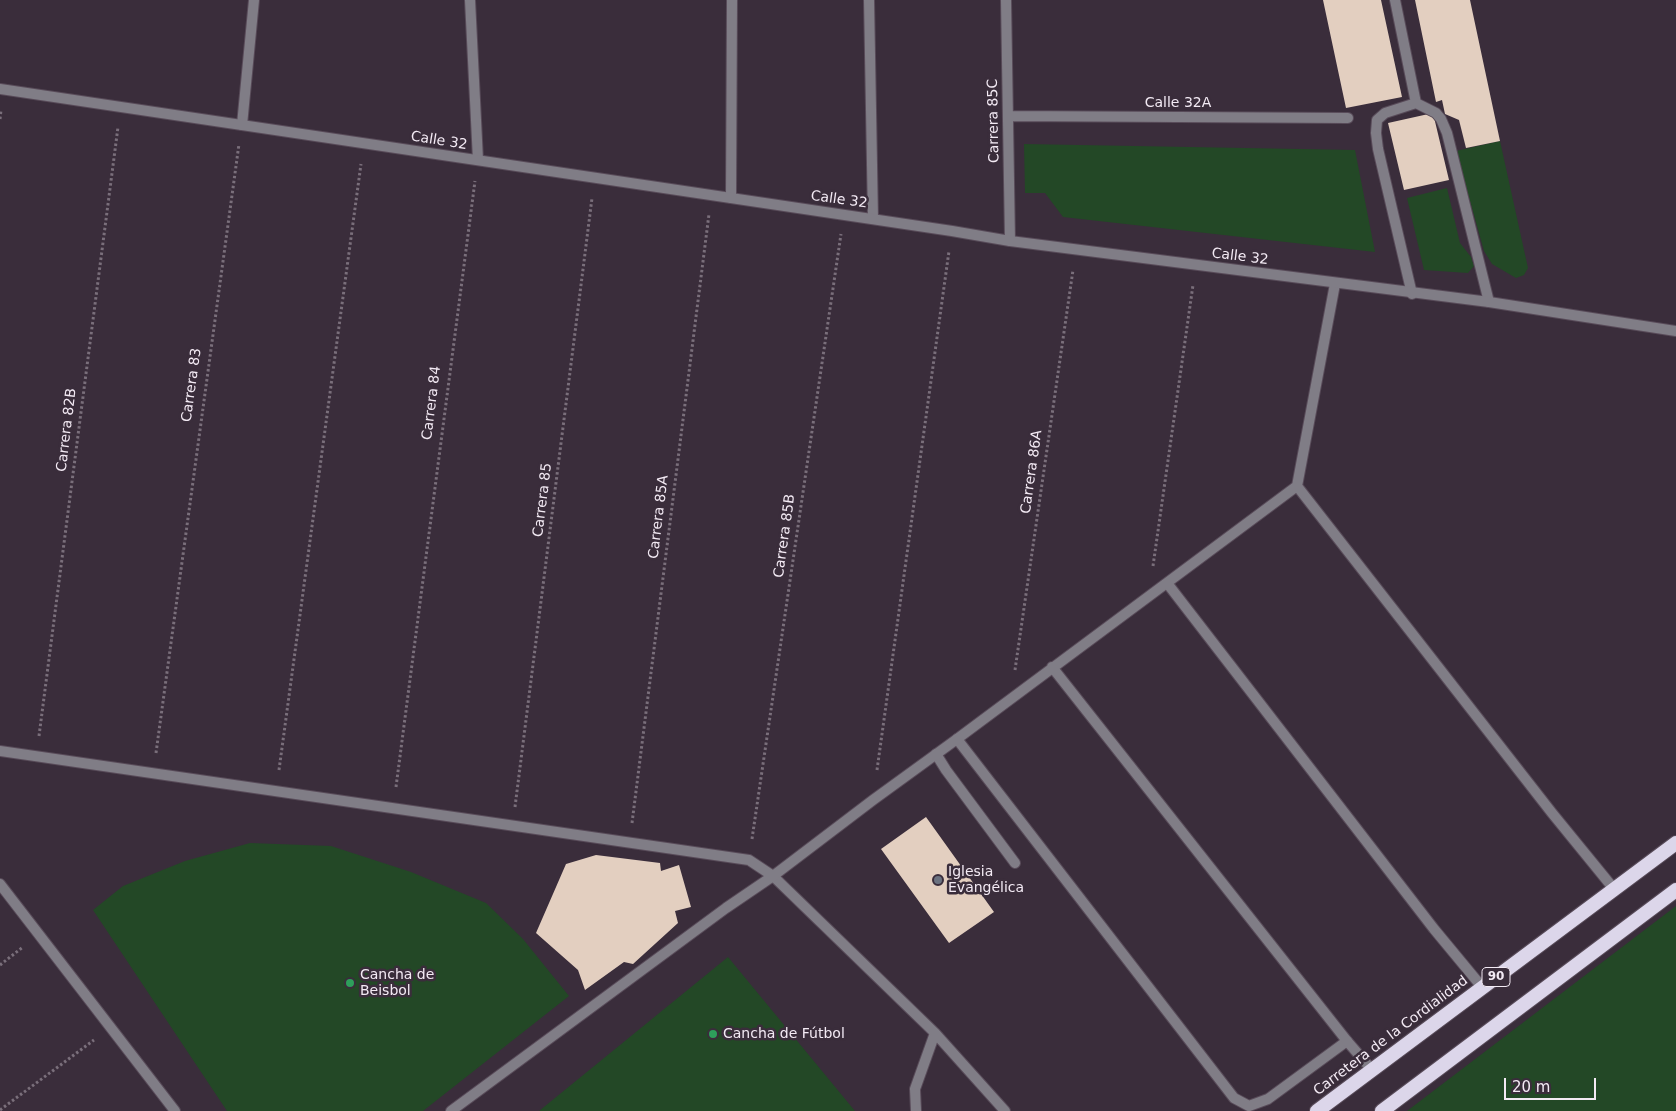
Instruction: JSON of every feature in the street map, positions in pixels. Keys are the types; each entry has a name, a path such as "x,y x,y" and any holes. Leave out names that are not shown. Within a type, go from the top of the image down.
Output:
{"highway":[{"name":"Carretera de la Cordialidad","path":"1317,1111 1676,843"},
{"path":"1382,1111 1676,890"}],"street":[{"path":"242,125 254,0"},
{"path":"470,0 478,160"},
{"path":"731,198 732,0"},
{"path":"869,0 873,219"},
{"name":"Carrera 85C","path":"1006,0 1010,241"},
{"path":"1395,0 1416,103"},
{"name":"Calle 32","path":"0,89 1010,241 1412,294 1490,302 1676,331"},
{"path":"1412,294 1378,149 1376,132 1377,120 1385,113 1416,103 1436,113 1441,118 1447,133 1490,302"},
{"name":"Calle 32A","path":"1008,116 1348,118"},
{"path":"451,1111 773,876 1298,486 1335,284"},
{"path":"1298,486 1614,889"},
{"path":"1167,583 1422,913 1482,987"},
{"path":"1052,668 1372,1070"},
{"path":"957,739 1234,1098 1249,1106 1268,1099 1347,1041"},
{"path":"0,751 630,841 749,860 773,876 935,1033 1004,1111"},
{"path":"936,754 1015,863"},
{"path":"0,884 175,1111"},
{"path":"916,1111 915,1089 935,1033"}],"path":[{"name":"Carrera 82B","path":"36,756 120,107"},
{"name":"Carrera 83","path":"153,773 242,125"},
{"path":"277,791 364,143"},
{"name":"Carrera 84","path":"393,808 478,160"},
{"name":"Carrera 85","path":"513,824 595,178"},
{"name":"Carrera 85A","path":"630,841 712,196"},
{"name":"Carrera 85B","path":"749,860 844,215"},
{"path":"873,800 952,231"},
{"name":"Carrera 86A","path":"1011,698 1076,250"},
{"path":"1149,596 1196,266"},
{"path":"0,964 39,935"},
{"path":"0,1110 110,1028"}],"green space":[{"path":"1500,141 1528,268 1524,275 1516,278 1492,264 1484,251 1456,151"},
{"path":"1024,144 1355,150 1375,252 1063,217 1045,193 1025,193"},
{"path":"1447,188 1460,243 1471,257 1474,266 1468,273 1424,270 1407,198"},
{"name":"Cancha de Beisbol","path":"250,843 331,846 411,872 486,903 523,939 569,996 423,1111 227,1111 93,910 123,886 185,861"},
{"path":"1676,906 1676,1111 1407,1111"},
{"name":"Cancha de Fútbol","path":"728,957 855,1111 539,1111"}],"building":[{"path":"1323,0 1381,0 1402,97 1346,108"},
{"path":"1415,0 1470,0 1500,141 1466,148 1459,120 1445,114 1442,100 1436,102"},
{"path":"1433,113 1449,180 1404,190 1388,123"},
{"name":"Iglesia Evangélica","path":"926,817 994,912 949,943 881,849"},
{"path":"596,855 660,863 661,871 679,865 691,907 675,911 678,923 633,964 624,962 585,990 578,970 536,933 566,864"}],"place":[{"name":"Iglesia Evangélica","path":"938,880"},
{"name":"Cancha de Beisbol","path":"350,983"},
{"name":"Cancha de Fútbol","path":"713,1034"}]}
